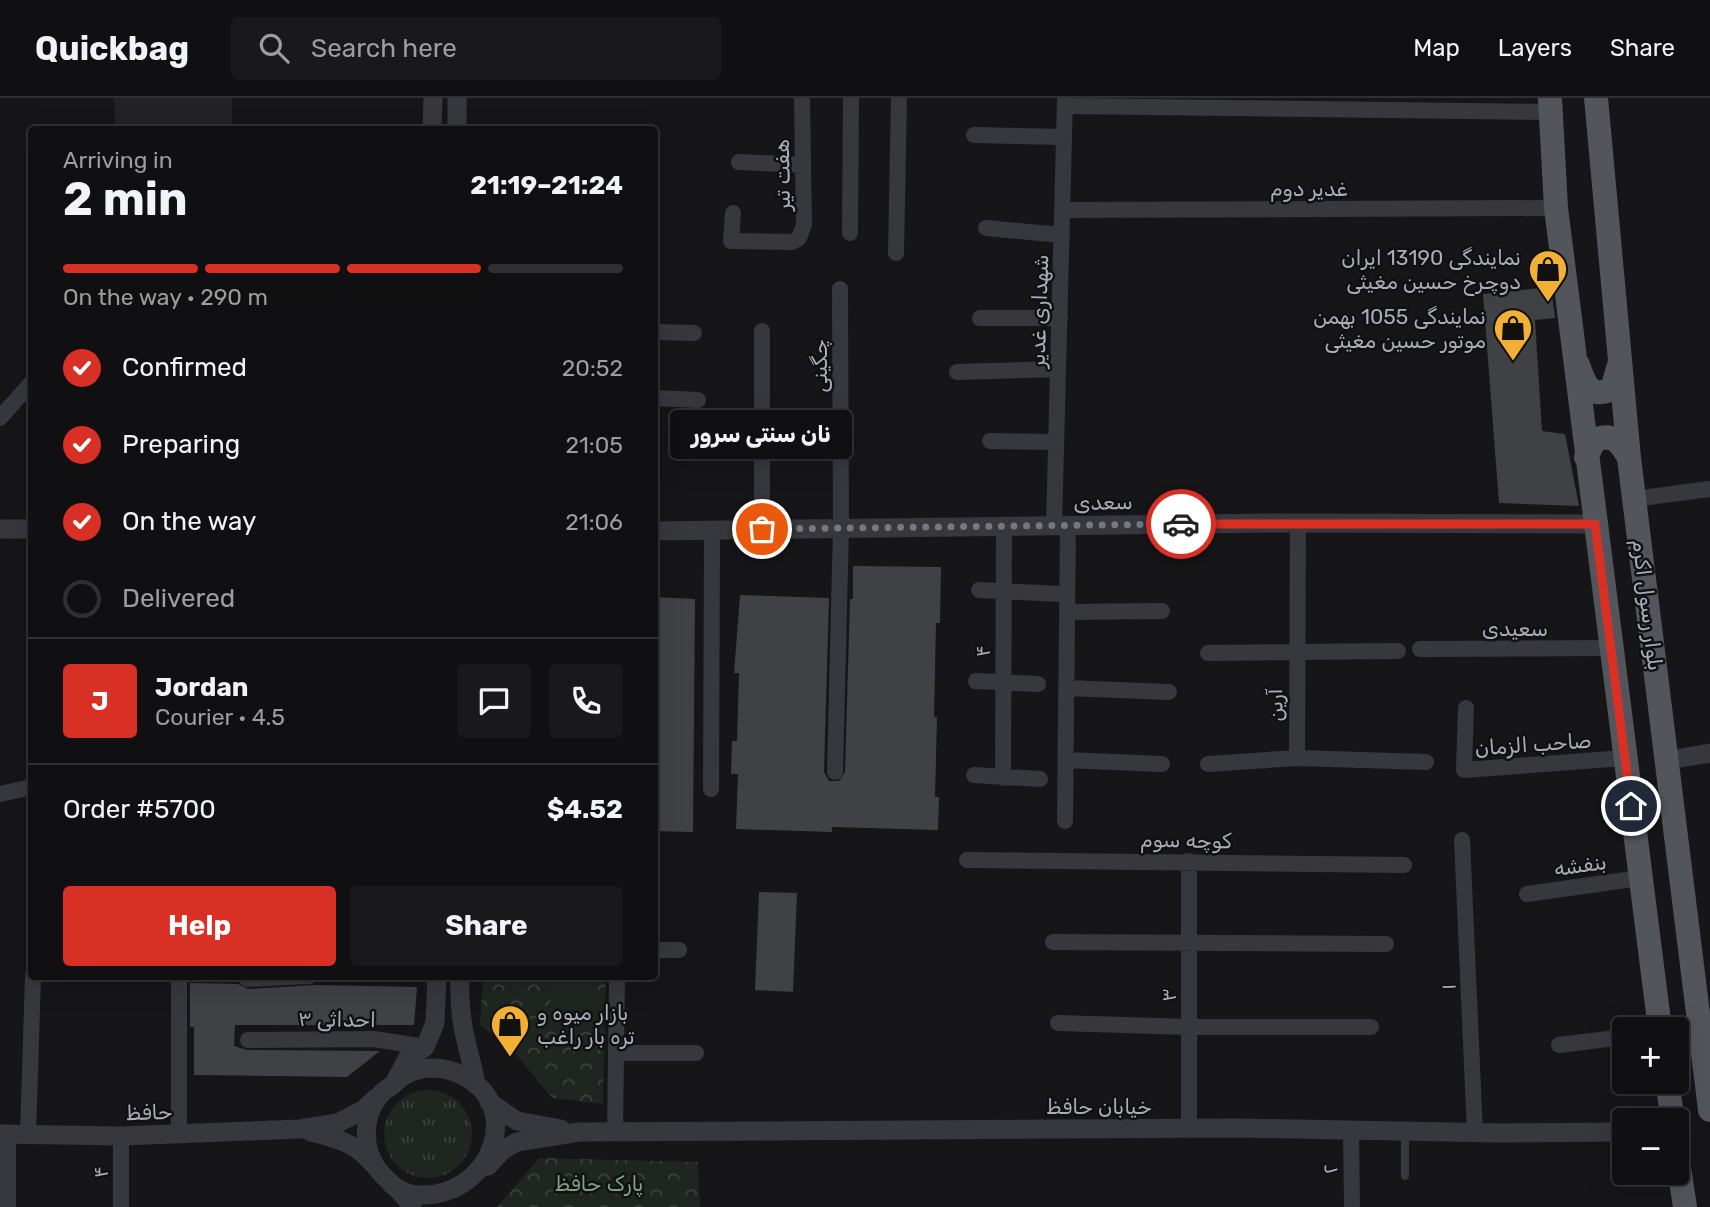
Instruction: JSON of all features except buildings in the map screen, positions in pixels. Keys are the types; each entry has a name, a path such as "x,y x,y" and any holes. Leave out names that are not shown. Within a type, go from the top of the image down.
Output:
{"main road":[{"name":"بلوار رسول اکرم","path":"1596,98 1629,458 1710,1110"},
{"name":"بلوار رسول اکرم","path":"1551,105 1556,208 1658,1017"},
{"path":"1574,355 1583,380 1591,391 1601,394 1612,389 1621,359"},
{"path":"1586,457 1595,440 1603,436 1613,437 1621,444 1629,458"},
{"path":"1682,1185 1685,1207"}],"street":[{"path":"432,126 433,98"},
{"path":"457,98 457,126"},
{"name":"هفت تیر","path":"733,213 731,241 792,242 799,238 804,225 802,98"},
{"path":"850,233 851,98"},
{"path":"897,253 899,98"},
{"path":"1065,102 1551,105"},
{"name":"شهداری غدیر","path":"1065,102 1056,442 1067,612 1065,821"},
{"path":"974,135 1064,137"},
{"path":"739,162 803,165"},
{"name":"غدیر دوم","path":"1062,210 1556,208"},
{"path":"985,228 1062,235"},
{"name":"چگینی","path":"835,772 841,528 840,289"},
{"path":"980,318 1060,318"},
{"path":"762,331 762,529"},
{"path":"658,332 694,333"},
{"path":"957,372 1058,369"},
{"path":"0,418 28,386"},
{"path":"658,398 698,400"},
{"path":"735,416 793,418"},
{"path":"990,441 1056,442"},
{"path":"1634,499 1710,489"},
{"name":"سعدی","path":"658,531 1298,523 1595,524"},
{"name":"آرین","path":"1297,758 1298,523"},
{"name":"۴","path":"1003,778 1004,526"},
{"path":"0,529 28,530"},
{"path":"711,789 712,530"},
{"path":"979,590 1059,594"},
{"path":"1067,612 1162,611"},
{"name":"سعیدی","path":"1420,649 1611,648"},
{"path":"1208,653 1398,651"},
{"path":"976,681 1038,684"},
{"path":"1066,688 1169,692"},
{"name":"صاحب الزمان","path":"1466,708 1464,770 1625,758"},
{"path":"1668,760 1710,753"},
{"path":"1208,764 1297,758 1426,762"},
{"path":"1066,760 1162,764"},
{"path":"974,775 1040,779"},
{"path":"0,794 28,788"},
{"name":"۱","path":"1462,840 1475,1133"},
{"name":"کوچه سوم","path":"967,860 1404,865"},
{"name":"۳","path":"1189,861 1189,1128"},
{"name":"بنفشه","path":"1527,894 1640,878"},
{"path":"1053,942 1386,944"},
{"path":"658,950 679,950"},
{"path":"8,1207 12,1134 32,980"},
{"path":"179,980 179,1134"},
{"path":"388,1088 407,1059 425,1047 435,1023 437,980"},
{"path":"460,980 459,1001 476,1084"},
{"path":"615,1132 617,980"},
{"path":"1058,1023 1189,1027 1371,1027"},
{"path":"1559,1045 1612,1038"},
{"name":"احداثی ۳","path":"248,1040 374,1039 425,1047"},
{"path":"616,1053 696,1053"},
{"path":"412,1207 408,1199 376,1168 368,1148 366,1127 371,1107 398,1076 418,1069 439,1068 459,1073 476,1084 489,1102 496,1123 496,1145 488,1166 455,1207"},
{"name":"حافظ","path":"12,1134 121,1136 300,1129 338,1123 363,1110 388,1088"},
{"name":"خیابان حافظ","path":"489,1102 517,1121 579,1132"},
{"name":"خیابان حافظ","path":"488,1166 503,1150 517,1142 579,1132 1189,1128 1475,1133 1612,1131"},
{"name":"حافظ","path":"300,1129 340,1138 358,1148 376,1168"},
{"name":"۲","path":"1350,1130 1352,1207"},
{"name":"۴","path":"121,1136 121,1207"},
{"path":"391,1184 411,1195 433,1198 454,1194 472,1184"}],"lane":[{"path":"1405,1131 1405,1176"}],"shaded area":[{"path":"114,98 232,98 232,126 115,126"}],"green space":[{"path":"483,980 606,980 603,1104 552,1098 513,1051 480,1025"},
{"path":"552,980 597,980 596,1032 549,1031"},
{"path":"428,1090 453,1097 465,1109 472,1134 465,1159 453,1171 428,1178 403,1171 391,1159 384,1134 391,1109 403,1097"},
{"name":"پارک حافظ","path":"539,1158 698,1162 700,1207 497,1207"}],"way so far":[{"path":"762,529 1181,524"}],"place":[{"name":"نمایندگی 13190 ایران دوچرخ حسین مغیثی","path":"1548,303"},
{"name":"نمایندگی 1055 بهمن موتور حسین مغیثی","path":"1513,362"},
{"name":"نان سنتی سرور","path":"762,529"},
{"name":"بازار میوه و تره بار راغب","path":"510,1058"}],"route":[{"path":"1181,524 1595,524 1631,806"}]}
